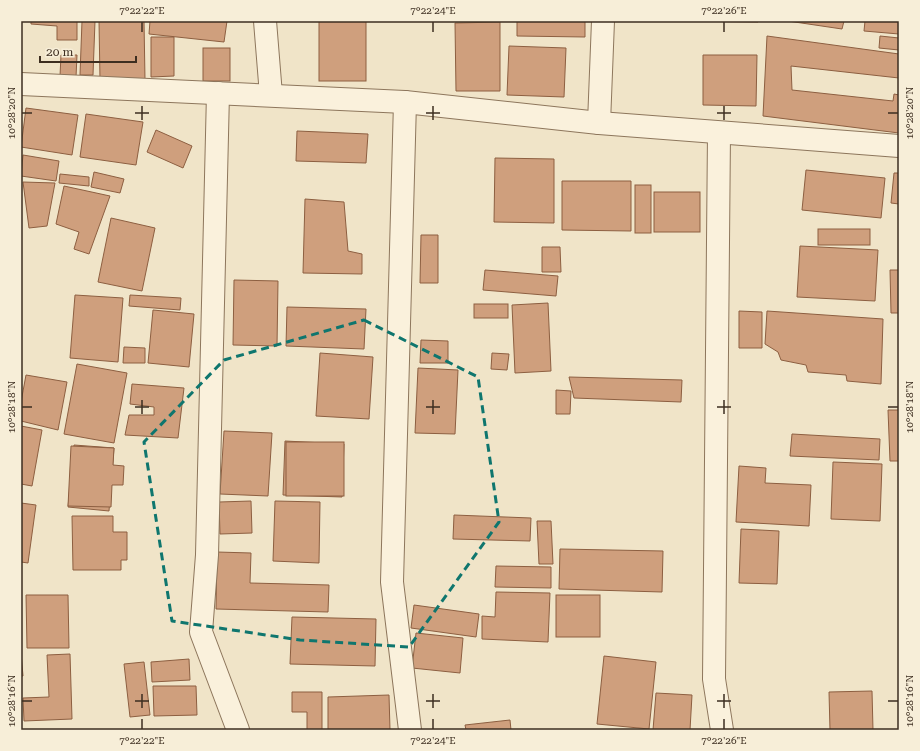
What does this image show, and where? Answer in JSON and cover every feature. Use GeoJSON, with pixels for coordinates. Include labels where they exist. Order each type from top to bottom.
{"type":"FeatureCollection","features":[{"type":"Feature","properties":{"kind":"street"},"geometry":{"type":"LineString","coordinates":[[265,21],[271,95]]}},
{"type":"Feature","properties":{"kind":"street"},"geometry":{"type":"LineString","coordinates":[[599,123],[603,21]]}},
{"type":"Feature","properties":{"kind":"street"},"geometry":{"type":"LineString","coordinates":[[21,84],[405,102],[599,123],[899,146]]}},
{"type":"Feature","properties":{"kind":"street"},"geometry":{"type":"LineString","coordinates":[[218,93],[207,555],[201,632],[238,730]]}},
{"type":"Feature","properties":{"kind":"street"},"geometry":{"type":"LineString","coordinates":[[405,102],[392,582],[410,730]]}},
{"type":"Feature","properties":{"kind":"street"},"geometry":{"type":"LineString","coordinates":[[719,133],[714,678],[722,730]]}},
{"type":"Feature","properties":{"kind":"highlighted area"},"geometry":{"type":"Polygon","coordinates":[[[364,320],[478,377],[499,522],[409,647],[300,640],[172,621],[144,442],[224,360],[364,320]]]}},
{"type":"Feature","properties":{"kind":"building"},"geometry":{"type":"Polygon","coordinates":[[[31,21],[77,21],[77,40],[57,40],[57,26],[31,24],[31,21]]]}},
{"type":"Feature","properties":{"kind":"building"},"geometry":{"type":"Polygon","coordinates":[[[82,21],[95,21],[93,75],[80,75],[82,21]]]}},
{"type":"Feature","properties":{"kind":"building"},"geometry":{"type":"Polygon","coordinates":[[[99,21],[144,21],[145,80],[100,80],[99,21]]]}},
{"type":"Feature","properties":{"kind":"building"},"geometry":{"type":"Polygon","coordinates":[[[150,21],[227,21],[224,42],[149,34],[150,21]]]}},
{"type":"Feature","properties":{"kind":"building"},"geometry":{"type":"Polygon","coordinates":[[[319,21],[366,21],[366,81],[319,81],[319,21]]]}},
{"type":"Feature","properties":{"kind":"building"},"geometry":{"type":"Polygon","coordinates":[[[517,21],[585,21],[585,37],[517,36],[517,21]]]}},
{"type":"Feature","properties":{"kind":"building"},"geometry":{"type":"Polygon","coordinates":[[[686,21],[758,21],[758,22],[686,21]]]}},
{"type":"Feature","properties":{"kind":"building"},"geometry":{"type":"Polygon","coordinates":[[[788,21],[844,21],[842,29],[788,21]]]}},
{"type":"Feature","properties":{"kind":"building"},"geometry":{"type":"Polygon","coordinates":[[[865,21],[899,21],[899,34],[864,31],[865,21]]]}},
{"type":"Feature","properties":{"kind":"building"},"geometry":{"type":"Polygon","coordinates":[[[500,22],[500,91],[456,91],[455,23],[500,22]]]}},
{"type":"Feature","properties":{"kind":"building"},"geometry":{"type":"Polygon","coordinates":[[[767,36],[899,54],[899,78],[791,66],[792,90],[893,101],[894,94],[899,95],[899,133],[763,116],[767,36]]]}},
{"type":"Feature","properties":{"kind":"building"},"geometry":{"type":"Polygon","coordinates":[[[880,36],[899,38],[899,50],[879,48],[880,36]]]}},
{"type":"Feature","properties":{"kind":"building"},"geometry":{"type":"Polygon","coordinates":[[[151,37],[174,37],[174,76],[151,77],[151,37]]]}},
{"type":"Feature","properties":{"kind":"building"},"geometry":{"type":"Polygon","coordinates":[[[509,46],[566,48],[564,97],[507,95],[509,46]]]}},
{"type":"Feature","properties":{"kind":"building"},"geometry":{"type":"Polygon","coordinates":[[[203,48],[230,48],[230,81],[203,81],[203,48]]]}},
{"type":"Feature","properties":{"kind":"building"},"geometry":{"type":"Polygon","coordinates":[[[61,55],[77,55],[76,77],[60,76],[61,55]]]}},
{"type":"Feature","properties":{"kind":"building"},"geometry":{"type":"Polygon","coordinates":[[[703,55],[757,55],[756,106],[703,105],[703,55]]]}},
{"type":"Feature","properties":{"kind":"building"},"geometry":{"type":"Polygon","coordinates":[[[26,108],[78,115],[72,155],[21,147],[26,108]]]}},
{"type":"Feature","properties":{"kind":"building"},"geometry":{"type":"Polygon","coordinates":[[[86,114],[143,122],[136,165],[80,157],[86,114]]]}},
{"type":"Feature","properties":{"kind":"building"},"geometry":{"type":"Polygon","coordinates":[[[156,130],[192,146],[183,168],[147,152],[156,130]]]}},
{"type":"Feature","properties":{"kind":"building"},"geometry":{"type":"Polygon","coordinates":[[[297,131],[368,134],[366,163],[296,161],[297,131]]]}},
{"type":"Feature","properties":{"kind":"building"},"geometry":{"type":"Polygon","coordinates":[[[23,155],[59,161],[56,181],[21,176],[23,155]]]}},
{"type":"Feature","properties":{"kind":"building"},"geometry":{"type":"Polygon","coordinates":[[[495,158],[554,159],[554,223],[494,222],[495,158]]]}},
{"type":"Feature","properties":{"kind":"building"},"geometry":{"type":"Polygon","coordinates":[[[806,170],[885,178],[881,218],[802,210],[806,170]]]}},
{"type":"Feature","properties":{"kind":"building"},"geometry":{"type":"Polygon","coordinates":[[[94,172],[124,179],[120,193],[91,187],[94,172]]]}},
{"type":"Feature","properties":{"kind":"building"},"geometry":{"type":"Polygon","coordinates":[[[894,173],[899,173],[899,204],[891,203],[894,173]]]}},
{"type":"Feature","properties":{"kind":"building"},"geometry":{"type":"Polygon","coordinates":[[[60,174],[89,177],[89,186],[59,183],[60,174]]]}},
{"type":"Feature","properties":{"kind":"building"},"geometry":{"type":"Polygon","coordinates":[[[562,181],[631,181],[631,231],[562,230],[562,181]]]}},
{"type":"Feature","properties":{"kind":"building"},"geometry":{"type":"Polygon","coordinates":[[[23,182],[55,183],[47,226],[29,228],[23,182]]]}},
{"type":"Feature","properties":{"kind":"building"},"geometry":{"type":"Polygon","coordinates":[[[635,185],[651,185],[651,233],[635,233],[635,185]]]}},
{"type":"Feature","properties":{"kind":"building"},"geometry":{"type":"Polygon","coordinates":[[[64,186],[110,196],[89,254],[74,249],[79,232],[56,224],[64,186]]]}},
{"type":"Feature","properties":{"kind":"building"},"geometry":{"type":"Polygon","coordinates":[[[654,192],[700,192],[700,232],[654,232],[654,192]]]}},
{"type":"Feature","properties":{"kind":"building"},"geometry":{"type":"Polygon","coordinates":[[[305,199],[344,202],[348,251],[362,254],[362,274],[303,273],[305,199]]]}},
{"type":"Feature","properties":{"kind":"building"},"geometry":{"type":"Polygon","coordinates":[[[111,218],[155,228],[142,291],[98,282],[111,218]]]}},
{"type":"Feature","properties":{"kind":"building"},"geometry":{"type":"Polygon","coordinates":[[[818,229],[870,229],[870,245],[818,245],[818,229]]]}},
{"type":"Feature","properties":{"kind":"building"},"geometry":{"type":"Polygon","coordinates":[[[421,235],[438,235],[438,283],[420,283],[421,235]]]}},
{"type":"Feature","properties":{"kind":"building"},"geometry":{"type":"Polygon","coordinates":[[[800,246],[878,250],[875,301],[797,297],[800,246]]]}},
{"type":"Feature","properties":{"kind":"building"},"geometry":{"type":"Polygon","coordinates":[[[542,247],[560,247],[561,272],[542,272],[542,247]]]}},
{"type":"Feature","properties":{"kind":"building"},"geometry":{"type":"Polygon","coordinates":[[[485,270],[558,276],[556,296],[483,290],[485,270]]]}},
{"type":"Feature","properties":{"kind":"building"},"geometry":{"type":"Polygon","coordinates":[[[890,270],[899,270],[899,313],[891,313],[890,270]]]}},
{"type":"Feature","properties":{"kind":"building"},"geometry":{"type":"Polygon","coordinates":[[[234,280],[278,281],[277,346],[233,345],[234,280]]]}},
{"type":"Feature","properties":{"kind":"building"},"geometry":{"type":"Polygon","coordinates":[[[75,295],[123,298],[118,362],[70,358],[75,295]]]}},
{"type":"Feature","properties":{"kind":"building"},"geometry":{"type":"Polygon","coordinates":[[[130,295],[181,298],[180,310],[129,306],[130,295]]]}},
{"type":"Feature","properties":{"kind":"building"},"geometry":{"type":"Polygon","coordinates":[[[548,303],[551,371],[515,373],[512,305],[548,303]]]}},
{"type":"Feature","properties":{"kind":"building"},"geometry":{"type":"Polygon","coordinates":[[[474,304],[508,304],[508,318],[474,318],[474,304]]]}},
{"type":"Feature","properties":{"kind":"building"},"geometry":{"type":"Polygon","coordinates":[[[287,307],[366,309],[364,349],[286,346],[287,307]]]}},
{"type":"Feature","properties":{"kind":"building"},"geometry":{"type":"Polygon","coordinates":[[[153,310],[194,314],[189,367],[148,363],[153,310]]]}},
{"type":"Feature","properties":{"kind":"building"},"geometry":{"type":"Polygon","coordinates":[[[739,311],[762,312],[762,348],[739,348],[739,311]]]}},
{"type":"Feature","properties":{"kind":"building"},"geometry":{"type":"Polygon","coordinates":[[[767,311],[883,319],[881,384],[847,381],[846,375],[808,372],[806,365],[781,360],[778,352],[765,344],[767,311]]]}},
{"type":"Feature","properties":{"kind":"building"},"geometry":{"type":"Polygon","coordinates":[[[421,340],[448,341],[448,363],[420,363],[421,340]]]}},
{"type":"Feature","properties":{"kind":"building"},"geometry":{"type":"Polygon","coordinates":[[[124,347],[145,348],[145,363],[123,363],[124,347]]]}},
{"type":"Feature","properties":{"kind":"building"},"geometry":{"type":"Polygon","coordinates":[[[320,353],[373,357],[369,419],[316,416],[320,353]]]}},
{"type":"Feature","properties":{"kind":"building"},"geometry":{"type":"Polygon","coordinates":[[[492,353],[509,354],[507,370],[491,369],[492,353]]]}},
{"type":"Feature","properties":{"kind":"building"},"geometry":{"type":"Polygon","coordinates":[[[77,364],[127,373],[114,443],[64,434],[77,364]]]}},
{"type":"Feature","properties":{"kind":"building"},"geometry":{"type":"Polygon","coordinates":[[[418,368],[458,370],[455,434],[415,433],[418,368]]]}},
{"type":"Feature","properties":{"kind":"building"},"geometry":{"type":"Polygon","coordinates":[[[26,375],[67,382],[58,430],[21,421],[21,402],[26,375]]]}},
{"type":"Feature","properties":{"kind":"building"},"geometry":{"type":"Polygon","coordinates":[[[569,377],[682,380],[681,402],[574,398],[569,377]]]}},
{"type":"Feature","properties":{"kind":"building"},"geometry":{"type":"Polygon","coordinates":[[[132,384],[184,388],[178,438],[125,435],[129,415],[154,415],[154,407],[130,404],[132,384]]]}},
{"type":"Feature","properties":{"kind":"building"},"geometry":{"type":"Polygon","coordinates":[[[556,390],[571,391],[570,414],[556,414],[556,390]]]}},
{"type":"Feature","properties":{"kind":"building"},"geometry":{"type":"Polygon","coordinates":[[[888,410],[899,410],[899,461],[890,461],[888,410]]]}},
{"type":"Feature","properties":{"kind":"building"},"geometry":{"type":"Polygon","coordinates":[[[21,426],[42,430],[32,486],[21,484],[21,426]]]}},
{"type":"Feature","properties":{"kind":"building"},"geometry":{"type":"Polygon","coordinates":[[[224,431],[272,433],[268,496],[220,494],[224,431]]]}},
{"type":"Feature","properties":{"kind":"building"},"geometry":{"type":"Polygon","coordinates":[[[792,434],[880,439],[879,460],[790,456],[792,434]]]}},
{"type":"Feature","properties":{"kind":"building"},"geometry":{"type":"Polygon","coordinates":[[[285,441],[344,444],[342,497],[283,495],[285,441]]]}},
{"type":"Feature","properties":{"kind":"building"},"geometry":{"type":"Polygon","coordinates":[[[286,442],[344,442],[344,496],[286,496],[286,442]]]}},
{"type":"Feature","properties":{"kind":"building"},"geometry":{"type":"Polygon","coordinates":[[[74,445],[114,448],[109,511],[68,507],[74,445]]]}},
{"type":"Feature","properties":{"kind":"building"},"geometry":{"type":"Polygon","coordinates":[[[71,446],[114,448],[113,465],[124,466],[123,485],[112,485],[111,507],[68,506],[71,446]]]}},
{"type":"Feature","properties":{"kind":"building"},"geometry":{"type":"Polygon","coordinates":[[[833,462],[882,464],[880,521],[831,519],[833,462]]]}},
{"type":"Feature","properties":{"kind":"building"},"geometry":{"type":"Polygon","coordinates":[[[739,466],[766,468],[765,483],[811,485],[809,526],[736,522],[739,466]]]}},
{"type":"Feature","properties":{"kind":"building"},"geometry":{"type":"Polygon","coordinates":[[[251,501],[252,533],[220,534],[219,502],[251,501]]]}},
{"type":"Feature","properties":{"kind":"building"},"geometry":{"type":"Polygon","coordinates":[[[275,501],[320,502],[319,563],[273,561],[275,501]]]}},
{"type":"Feature","properties":{"kind":"building"},"geometry":{"type":"Polygon","coordinates":[[[21,503],[36,505],[28,563],[21,562],[21,503]]]}},
{"type":"Feature","properties":{"kind":"building"},"geometry":{"type":"Polygon","coordinates":[[[454,515],[531,518],[530,541],[453,539],[454,515]]]}},
{"type":"Feature","properties":{"kind":"building"},"geometry":{"type":"Polygon","coordinates":[[[72,516],[113,516],[113,532],[127,532],[127,560],[121,560],[121,570],[73,570],[72,516]]]}},
{"type":"Feature","properties":{"kind":"building"},"geometry":{"type":"Polygon","coordinates":[[[537,521],[551,521],[553,564],[539,564],[537,521]]]}},
{"type":"Feature","properties":{"kind":"building"},"geometry":{"type":"Polygon","coordinates":[[[741,529],[779,531],[777,584],[739,583],[741,529]]]}},
{"type":"Feature","properties":{"kind":"building"},"geometry":{"type":"Polygon","coordinates":[[[560,549],[663,551],[662,592],[559,589],[560,549]]]}},
{"type":"Feature","properties":{"kind":"building"},"geometry":{"type":"Polygon","coordinates":[[[217,552],[251,553],[250,583],[329,585],[328,612],[216,609],[217,552]]]}},
{"type":"Feature","properties":{"kind":"building"},"geometry":{"type":"Polygon","coordinates":[[[496,566],[551,567],[551,588],[495,587],[496,566]]]}},
{"type":"Feature","properties":{"kind":"building"},"geometry":{"type":"Polygon","coordinates":[[[496,592],[550,593],[548,642],[482,639],[482,616],[495,617],[496,592]]]}},
{"type":"Feature","properties":{"kind":"building"},"geometry":{"type":"Polygon","coordinates":[[[26,595],[68,595],[69,648],[27,648],[26,595]]]}},
{"type":"Feature","properties":{"kind":"building"},"geometry":{"type":"Polygon","coordinates":[[[556,595],[600,595],[600,637],[556,637],[556,595]]]}},
{"type":"Feature","properties":{"kind":"building"},"geometry":{"type":"Polygon","coordinates":[[[414,605],[479,614],[476,637],[411,628],[414,605]]]}},
{"type":"Feature","properties":{"kind":"building"},"geometry":{"type":"Polygon","coordinates":[[[292,617],[376,619],[375,666],[290,664],[292,617]]]}},
{"type":"Feature","properties":{"kind":"building"},"geometry":{"type":"Polygon","coordinates":[[[416,633],[463,638],[460,673],[412,668],[416,633]]]}},
{"type":"Feature","properties":{"kind":"building"},"geometry":{"type":"Polygon","coordinates":[[[21,653],[23,676],[21,676],[21,653]]]}},
{"type":"Feature","properties":{"kind":"building"},"geometry":{"type":"Polygon","coordinates":[[[70,654],[72,719],[24,721],[23,698],[49,697],[47,655],[70,654]]]}},
{"type":"Feature","properties":{"kind":"building"},"geometry":{"type":"Polygon","coordinates":[[[604,656],[656,662],[649,729],[597,724],[604,656]]]}},
{"type":"Feature","properties":{"kind":"building"},"geometry":{"type":"Polygon","coordinates":[[[189,659],[190,680],[152,682],[151,662],[189,659]]]}},
{"type":"Feature","properties":{"kind":"building"},"geometry":{"type":"Polygon","coordinates":[[[144,662],[150,715],[130,717],[124,664],[144,662]]]}},
{"type":"Feature","properties":{"kind":"building"},"geometry":{"type":"Polygon","coordinates":[[[153,686],[196,686],[197,715],[154,716],[153,686]]]}},
{"type":"Feature","properties":{"kind":"building"},"geometry":{"type":"Polygon","coordinates":[[[872,691],[873,730],[830,730],[829,692],[872,691]]]}},
{"type":"Feature","properties":{"kind":"building"},"geometry":{"type":"Polygon","coordinates":[[[292,692],[322,692],[322,730],[307,730],[307,712],[292,712],[292,692]]]}},
{"type":"Feature","properties":{"kind":"building"},"geometry":{"type":"Polygon","coordinates":[[[656,693],[692,695],[690,730],[653,730],[656,693]]]}},
{"type":"Feature","properties":{"kind":"building"},"geometry":{"type":"Polygon","coordinates":[[[389,695],[390,730],[328,730],[328,697],[389,695]]]}},
{"type":"Feature","properties":{"kind":"building"},"geometry":{"type":"Polygon","coordinates":[[[510,720],[511,730],[466,730],[465,725],[510,720]]]}}]}
